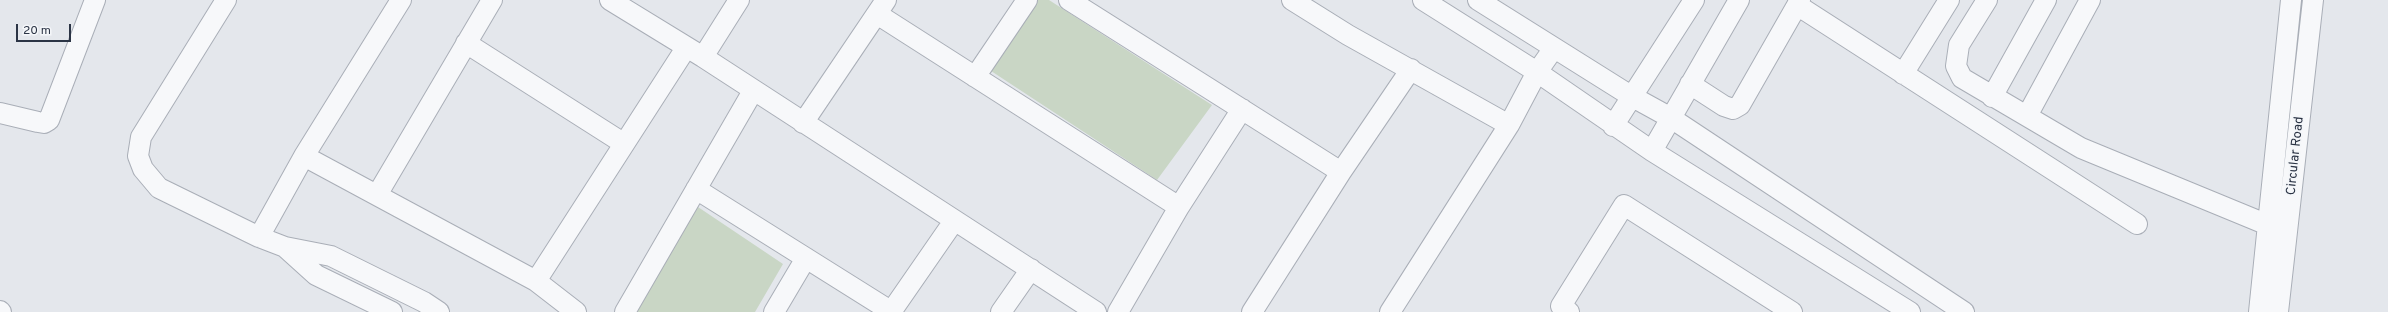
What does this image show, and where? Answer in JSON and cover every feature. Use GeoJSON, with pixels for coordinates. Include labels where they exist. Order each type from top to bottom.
{"type":"FeatureCollection","features":[{"type":"Feature","properties":{"kind":"street"},"geometry":{"type":"LineString","coordinates":[[0,113],[44,123],[49,120],[95,0]]}},
{"type":"Feature","properties":{"kind":"street"},"geometry":{"type":"LineString","coordinates":[[226,0],[141,137],[138,156],[143,169],[159,188],[259,237],[285,247],[331,256],[427,309]]}},
{"type":"Feature","properties":{"kind":"street"},"geometry":{"type":"LineString","coordinates":[[259,237],[304,156],[401,0]]}},
{"type":"Feature","properties":{"kind":"street"},"geometry":{"type":"LineString","coordinates":[[377,195],[492,0]]}},
{"type":"Feature","properties":{"kind":"street"},"geometry":{"type":"LineString","coordinates":[[610,0],[686,48],[703,57],[753,91],[1096,312]]}},
{"type":"Feature","properties":{"kind":"street"},"geometry":{"type":"LineString","coordinates":[[703,57],[739,0]]}},
{"type":"Feature","properties":{"kind":"street"},"geometry":{"type":"LineString","coordinates":[[975,77],[1028,0]]}},
{"type":"Feature","properties":{"kind":"street"},"geometry":{"type":"LineString","coordinates":[[1069,0],[1341,172]]}},
{"type":"Feature","properties":{"kind":"street"},"geometry":{"type":"LineString","coordinates":[[1292,0],[1348,35],[1509,125]]}},
{"type":"Feature","properties":{"kind":"street"},"geometry":{"type":"LineString","coordinates":[[1423,0],[1538,72],[1613,126],[1652,151],[1910,312]]}},
{"type":"Feature","properties":{"kind":"street"},"geometry":{"type":"LineString","coordinates":[[1478,0],[1631,96],[1671,118],[1964,312]]}},
{"type":"Feature","properties":{"kind":"street"},"geometry":{"type":"LineString","coordinates":[[1613,126],[1694,0]]}},
{"type":"Feature","properties":{"kind":"street"},"geometry":{"type":"LineString","coordinates":[[1652,151],[1739,0]]}},
{"type":"Feature","properties":{"kind":"street"},"geometry":{"type":"LineString","coordinates":[[1903,74],[1948,0]]}},
{"type":"Feature","properties":{"kind":"street"},"geometry":{"type":"LineString","coordinates":[[1987,0],[1959,45],[1956,66],[1962,78],[2081,148],[2268,225]]}},
{"type":"Feature","properties":{"kind":"street"},"geometry":{"type":"LineString","coordinates":[[1992,97],[2046,0]]}},
{"type":"Feature","properties":{"kind":"street"},"geometry":{"type":"LineString","coordinates":[[2027,116],[2090,0]]}},
{"type":"Feature","properties":{"kind":"street","name":"Circular Road"},"geometry":{"type":"LineString","coordinates":[[2259,312],[2291,0]]}},
{"type":"Feature","properties":{"kind":"street","name":"Circular Road"},"geometry":{"type":"LineString","coordinates":[[2281,312],[2313,0]]}},
{"type":"Feature","properties":{"kind":"street"},"geometry":{"type":"LineString","coordinates":[[1690,84],[1724,106],[1733,109],[1740,105],[1798,3],[1903,74],[2137,224]]}},
{"type":"Feature","properties":{"kind":"street"},"geometry":{"type":"LineString","coordinates":[[803,122],[882,7],[975,77],[1179,207]]}},
{"type":"Feature","properties":{"kind":"street"},"geometry":{"type":"LineString","coordinates":[[466,43],[623,143]]}},
{"type":"Feature","properties":{"kind":"street"},"geometry":{"type":"LineString","coordinates":[[536,281],[623,143],[686,48]]}},
{"type":"Feature","properties":{"kind":"street"},"geometry":{"type":"LineString","coordinates":[[1390,312],[1509,125],[1538,72],[1554,48]]}},
{"type":"Feature","properties":{"kind":"street"},"geometry":{"type":"LineString","coordinates":[[1252,312],[1341,172],[1411,69]]}},
{"type":"Feature","properties":{"kind":"street"},"geometry":{"type":"LineString","coordinates":[[625,312],[753,91]]}},
{"type":"Feature","properties":{"kind":"street"},"geometry":{"type":"LineString","coordinates":[[1118,312],[1179,207],[1242,109]]}},
{"type":"Feature","properties":{"kind":"street"},"geometry":{"type":"LineString","coordinates":[[304,156],[536,281],[576,312]]}},
{"type":"Feature","properties":{"kind":"street"},"geometry":{"type":"LineString","coordinates":[[696,189],[892,312],[954,221]]}},
{"type":"Feature","properties":{"kind":"street"},"geometry":{"type":"LineString","coordinates":[[1562,310],[1624,205],[1792,312]]}},
{"type":"Feature","properties":{"kind":"street"},"geometry":{"type":"LineString","coordinates":[[285,247],[316,275],[392,312]]}},
{"type":"Feature","properties":{"kind":"street"},"geometry":{"type":"LineString","coordinates":[[774,312],[806,258]]}},
{"type":"Feature","properties":{"kind":"street"},"geometry":{"type":"LineString","coordinates":[[1001,312],[1031,269]]}},
{"type":"Feature","properties":{"kind":"green space"},"geometry":{"type":"Polygon","coordinates":[[[1033,0],[1049,0],[1212,105],[1157,180],[985,67],[1033,0]]]}},
{"type":"Feature","properties":{"kind":"green space"},"geometry":{"type":"Polygon","coordinates":[[[698,207],[783,264],[755,312],[633,312],[698,207]]]}}]}
